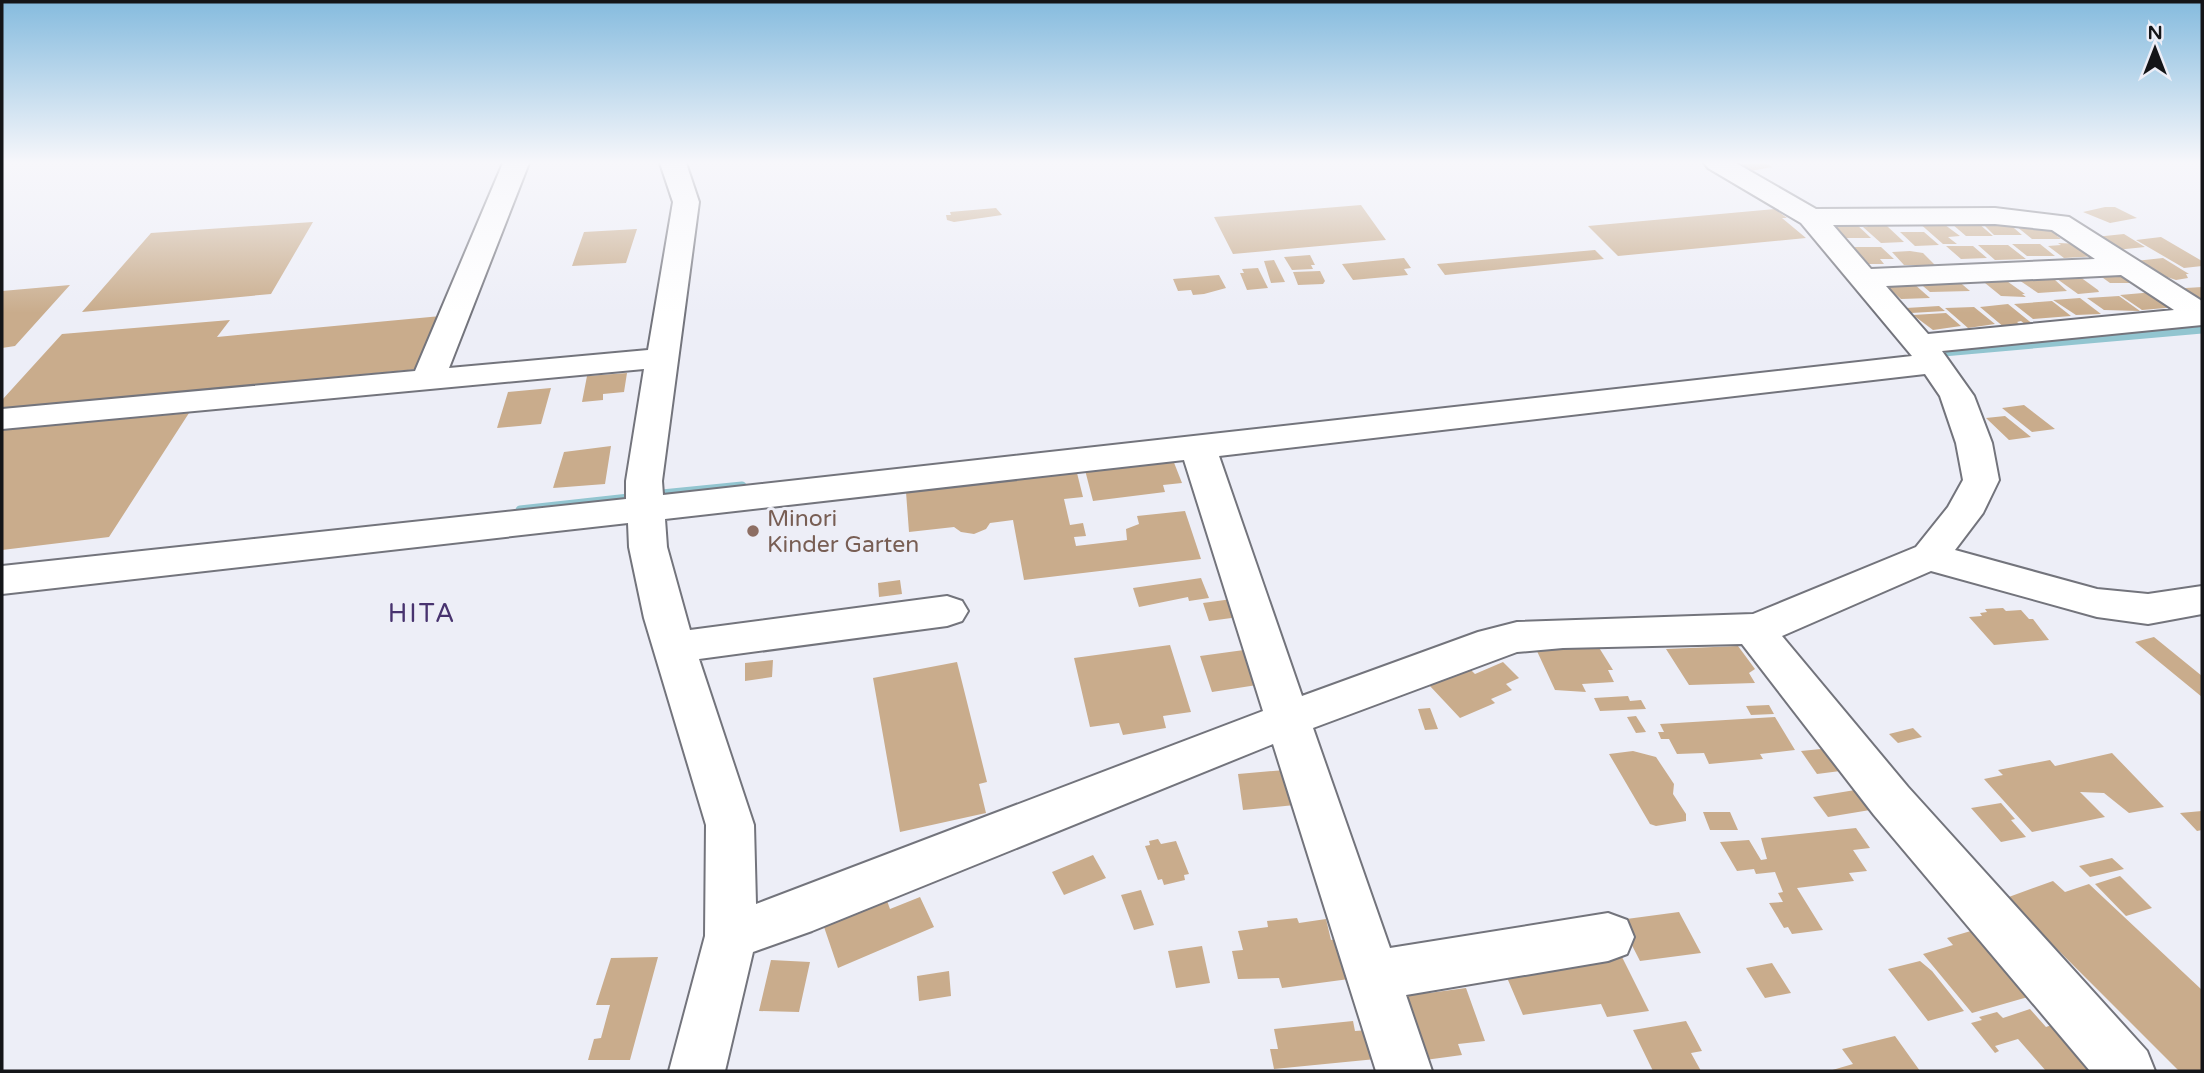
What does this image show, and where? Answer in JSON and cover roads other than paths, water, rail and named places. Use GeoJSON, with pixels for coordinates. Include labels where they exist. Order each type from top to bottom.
{"type":"FeatureCollection","features":[{"type":"Feature","properties":{"kind":"street"},"geometry":{"type":"LineString","coordinates":[[428,379],[496,213]]}},
{"type":"Feature","properties":{"kind":"street"},"geometry":{"type":"LineString","coordinates":[[684,213],[644,499],[648,547],[675,648],[730,825],[731,936],[697,1071]]}},
{"type":"Feature","properties":{"kind":"street"},"geometry":{"type":"LineString","coordinates":[[731,936],[794,915],[1286,720],[1517,637],[1563,633],[1753,629],[1930,556],[1964,513],[1981,480],[1974,443],[1957,396],[1927,354],[1811,217],[1804,213]]}},
{"type":"Feature","properties":{"kind":"street"},"geometry":{"type":"LineString","coordinates":[[1811,217],[2022,217],[2059,223],[2202,315]]}},
{"type":"Feature","properties":{"kind":"street"},"geometry":{"type":"LineString","coordinates":[[1862,278],[2127,266]]}},
{"type":"Feature","properties":{"kind":"street"},"geometry":{"type":"LineString","coordinates":[[2,580],[644,499],[1198,448],[1927,354],[2202,315]]}},
{"type":"Feature","properties":{"kind":"street"},"geometry":{"type":"LineString","coordinates":[[2,419],[663,358]]}},
{"type":"Feature","properties":{"kind":"street"},"geometry":{"type":"LineString","coordinates":[[1198,448],[1404,1071]]}},
{"type":"Feature","properties":{"kind":"street"},"geometry":{"type":"LineString","coordinates":[[1930,556],[1970,570],[2097,603],[2148,609],[2202,600]]}},
{"type":"Feature","properties":{"kind":"street"},"geometry":{"type":"LineString","coordinates":[[675,648],[709,641],[947,611]]}},
{"type":"Feature","properties":{"kind":"street"},"geometry":{"type":"LineString","coordinates":[[1753,629],[1891,801],[2127,1071]]}},
{"type":"Feature","properties":{"kind":"street"},"geometry":{"type":"LineString","coordinates":[[1371,976],[1608,937]]}},
{"type":"Feature","properties":{"kind":"waterway"},"geometry":{"type":"LineString","coordinates":[[1932,354],[2202,330]]}},
{"type":"Feature","properties":{"kind":"waterway"},"geometry":{"type":"LineString","coordinates":[[652,495],[742,486]]}},
{"type":"Feature","properties":{"kind":"waterway"},"geometry":{"type":"LineString","coordinates":[[520,510],[638,497]]}},
{"type":"Feature","properties":{"kind":"place","name":"Minori Kinder Garten"},"geometry":{"type":"Point","coordinates":[753,531]}},
{"type":"Feature","properties":{"kind":"district","name":"HITA"},"geometry":{"type":"Point","coordinates":[422,613]}}]}
